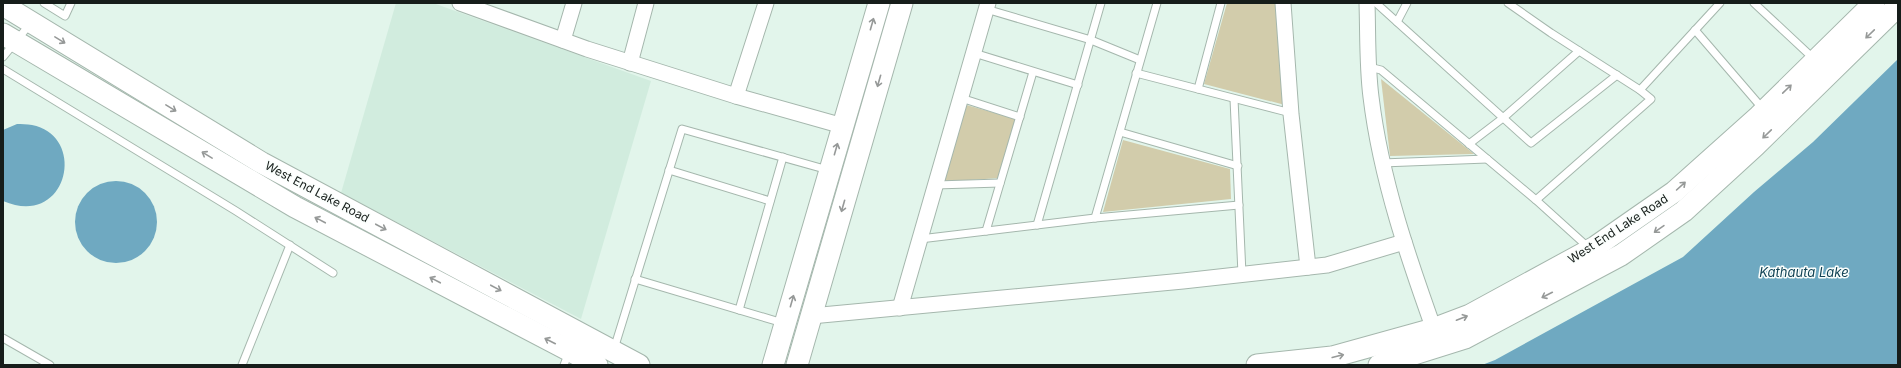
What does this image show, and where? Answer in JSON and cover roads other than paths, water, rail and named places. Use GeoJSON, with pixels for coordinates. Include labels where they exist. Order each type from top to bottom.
{"type":"FeatureCollection","features":[{"type":"Feature","properties":{"kind":"street"},"geometry":{"type":"LineString","coordinates":[[460,3],[630,63],[736,96],[843,126]]}},
{"type":"Feature","properties":{"kind":"street"},"geometry":{"type":"LineString","coordinates":[[563,40],[574,3]]}},
{"type":"Feature","properties":{"kind":"street"},"geometry":{"type":"LineString","coordinates":[[630,63],[646,3]]}},
{"type":"Feature","properties":{"kind":"street"},"geometry":{"type":"LineString","coordinates":[[736,96],[766,3]]}},
{"type":"Feature","properties":{"kind":"street"},"geometry":{"type":"LineString","coordinates":[[773,365],[879,3]]}},
{"type":"Feature","properties":{"kind":"street"},"geometry":{"type":"LineString","coordinates":[[798,365],[902,3]]}},
{"type":"Feature","properties":{"kind":"street"},"geometry":{"type":"LineString","coordinates":[[1283,3],[1291,114],[1308,267]]}},
{"type":"Feature","properties":{"kind":"street"},"geometry":{"type":"LineString","coordinates":[[1367,3],[1370,96],[1382,163],[1404,242],[1437,337]]}},
{"type":"Feature","properties":{"kind":"street","name":"West End Lake Road"},"geometry":{"type":"LineString","coordinates":[[1379,365],[1437,337],[1470,315],[1591,249],[1674,192],[1765,110],[1874,3]]}},
{"type":"Feature","properties":{"kind":"street","name":"West End Lake Road"},"geometry":{"type":"LineString","coordinates":[[3,5],[262,163],[572,347],[597,365]]}},
{"type":"Feature","properties":{"kind":"street"},"geometry":{"type":"LineString","coordinates":[[900,308],[987,6]]}},
{"type":"Feature","properties":{"kind":"street","name":"West End Lake Road"},"geometry":{"type":"LineString","coordinates":[[1257,365],[1332,357],[1437,337],[1465,338],[1620,255],[1684,211],[1755,146],[1898,6]]}},
{"type":"Feature","properties":{"kind":"street","name":"West End Lake Road"},"geometry":{"type":"LineString","coordinates":[[9,37],[295,207],[572,347],[613,351],[639,365]]}},
{"type":"Feature","properties":{"kind":"street"},"geometry":{"type":"LineString","coordinates":[[811,316],[1308,267],[1327,264],[1404,242]]}},
{"type":"Feature","properties":{"kind":"lane"},"geometry":{"type":"LineString","coordinates":[[44,3],[66,16],[71,3]]}},
{"type":"Feature","properties":{"kind":"lane"},"geometry":{"type":"LineString","coordinates":[[1037,225],[1101,3]]}},
{"type":"Feature","properties":{"kind":"lane"},"geometry":{"type":"LineString","coordinates":[[1095,218],[1157,3]]}},
{"type":"Feature","properties":{"kind":"lane"},"geometry":{"type":"LineString","coordinates":[[1198,89],[1221,3]]}},
{"type":"Feature","properties":{"kind":"lane"},"geometry":{"type":"LineString","coordinates":[[1376,3],[1531,143],[1617,75]]}},
{"type":"Feature","properties":{"kind":"lane"},"geometry":{"type":"LineString","coordinates":[[1397,22],[1407,3]]}},
{"type":"Feature","properties":{"kind":"lane"},"geometry":{"type":"LineString","coordinates":[[1508,3],[1640,90],[1651,99],[1536,200]]}},
{"type":"Feature","properties":{"kind":"lane"},"geometry":{"type":"LineString","coordinates":[[1640,90],[1720,3]]}},
{"type":"Feature","properties":{"kind":"lane"},"geometry":{"type":"LineString","coordinates":[[1754,3],[1815,61]]}},
{"type":"Feature","properties":{"kind":"lane"},"geometry":{"type":"LineString","coordinates":[[987,6],[1091,40],[1140,60]]}},
{"type":"Feature","properties":{"kind":"lane"},"geometry":{"type":"LineString","coordinates":[[3,57],[9,37],[31,22]]}},
{"type":"Feature","properties":{"kind":"lane"},"geometry":{"type":"LineString","coordinates":[[1695,30],[1765,110]]}},
{"type":"Feature","properties":{"kind":"lane"},"geometry":{"type":"LineString","coordinates":[[1469,144],[1503,118],[1579,51]]}},
{"type":"Feature","properties":{"kind":"lane"},"geometry":{"type":"LineString","coordinates":[[974,54],[1078,85]]}},
{"type":"Feature","properties":{"kind":"lane"},"geometry":{"type":"LineString","coordinates":[[1369,67],[1381,70],[1536,200],[1591,249]]}},
{"type":"Feature","properties":{"kind":"lane"},"geometry":{"type":"LineString","coordinates":[[3,69],[333,273]]}},
{"type":"Feature","properties":{"kind":"lane"},"geometry":{"type":"LineString","coordinates":[[986,231],[1033,72]]}},
{"type":"Feature","properties":{"kind":"lane"},"geometry":{"type":"LineString","coordinates":[[1136,73],[1291,114]]}},
{"type":"Feature","properties":{"kind":"lane"},"geometry":{"type":"LineString","coordinates":[[961,98],[1020,116]]}},
{"type":"Feature","properties":{"kind":"lane"},"geometry":{"type":"LineString","coordinates":[[1234,99],[1242,274]]}},
{"type":"Feature","properties":{"kind":"lane"},"geometry":{"type":"LineString","coordinates":[[613,351],[682,129],[830,170]]}},
{"type":"Feature","properties":{"kind":"lane"},"geometry":{"type":"LineString","coordinates":[[1120,132],[1238,166]]}},
{"type":"Feature","properties":{"kind":"lane"},"geometry":{"type":"LineString","coordinates":[[739,310],[783,157]]}},
{"type":"Feature","properties":{"kind":"lane"},"geometry":{"type":"LineString","coordinates":[[1382,163],[1487,159]]}},
{"type":"Feature","properties":{"kind":"lane"},"geometry":{"type":"LineString","coordinates":[[669,170],[770,201]]}},
{"type":"Feature","properties":{"kind":"lane"},"geometry":{"type":"LineString","coordinates":[[936,185],[1000,183]]}},
{"type":"Feature","properties":{"kind":"lane"},"geometry":{"type":"LineString","coordinates":[[920,239],[1095,218],[1239,205]]}},
{"type":"Feature","properties":{"kind":"lane"},"geometry":{"type":"LineString","coordinates":[[242,365],[290,246]]}},
{"type":"Feature","properties":{"kind":"lane"},"geometry":{"type":"LineString","coordinates":[[635,279],[785,323]]}},
{"type":"Feature","properties":{"kind":"lane"},"geometry":{"type":"LineString","coordinates":[[3,338],[50,365]]}},
{"type":"Feature","properties":{"kind":"water","name":"Kathauta Lake"},"geometry":{"type":"Polygon","coordinates":[[[1898,59],[1898,365],[1482,365],[1495,360],[1683,257],[1754,192],[1813,142],[1898,59]]]}},
{"type":"Feature","properties":{"kind":"water"},"geometry":{"type":"Polygon","coordinates":[[[17,124],[32,125],[49,133],[60,145],[65,161],[63,178],[56,192],[43,202],[25,206],[3,201],[3,130],[17,124]]]}},
{"type":"Feature","properties":{"kind":"water"},"geometry":{"type":"Polygon","coordinates":[[[108,181],[124,181],[139,188],[150,199],[157,214],[157,230],[154,238],[145,251],[132,260],[124,263],[108,263],[93,256],[82,245],[75,230],[75,214],[82,199],[93,188],[108,181]]]}}]}
